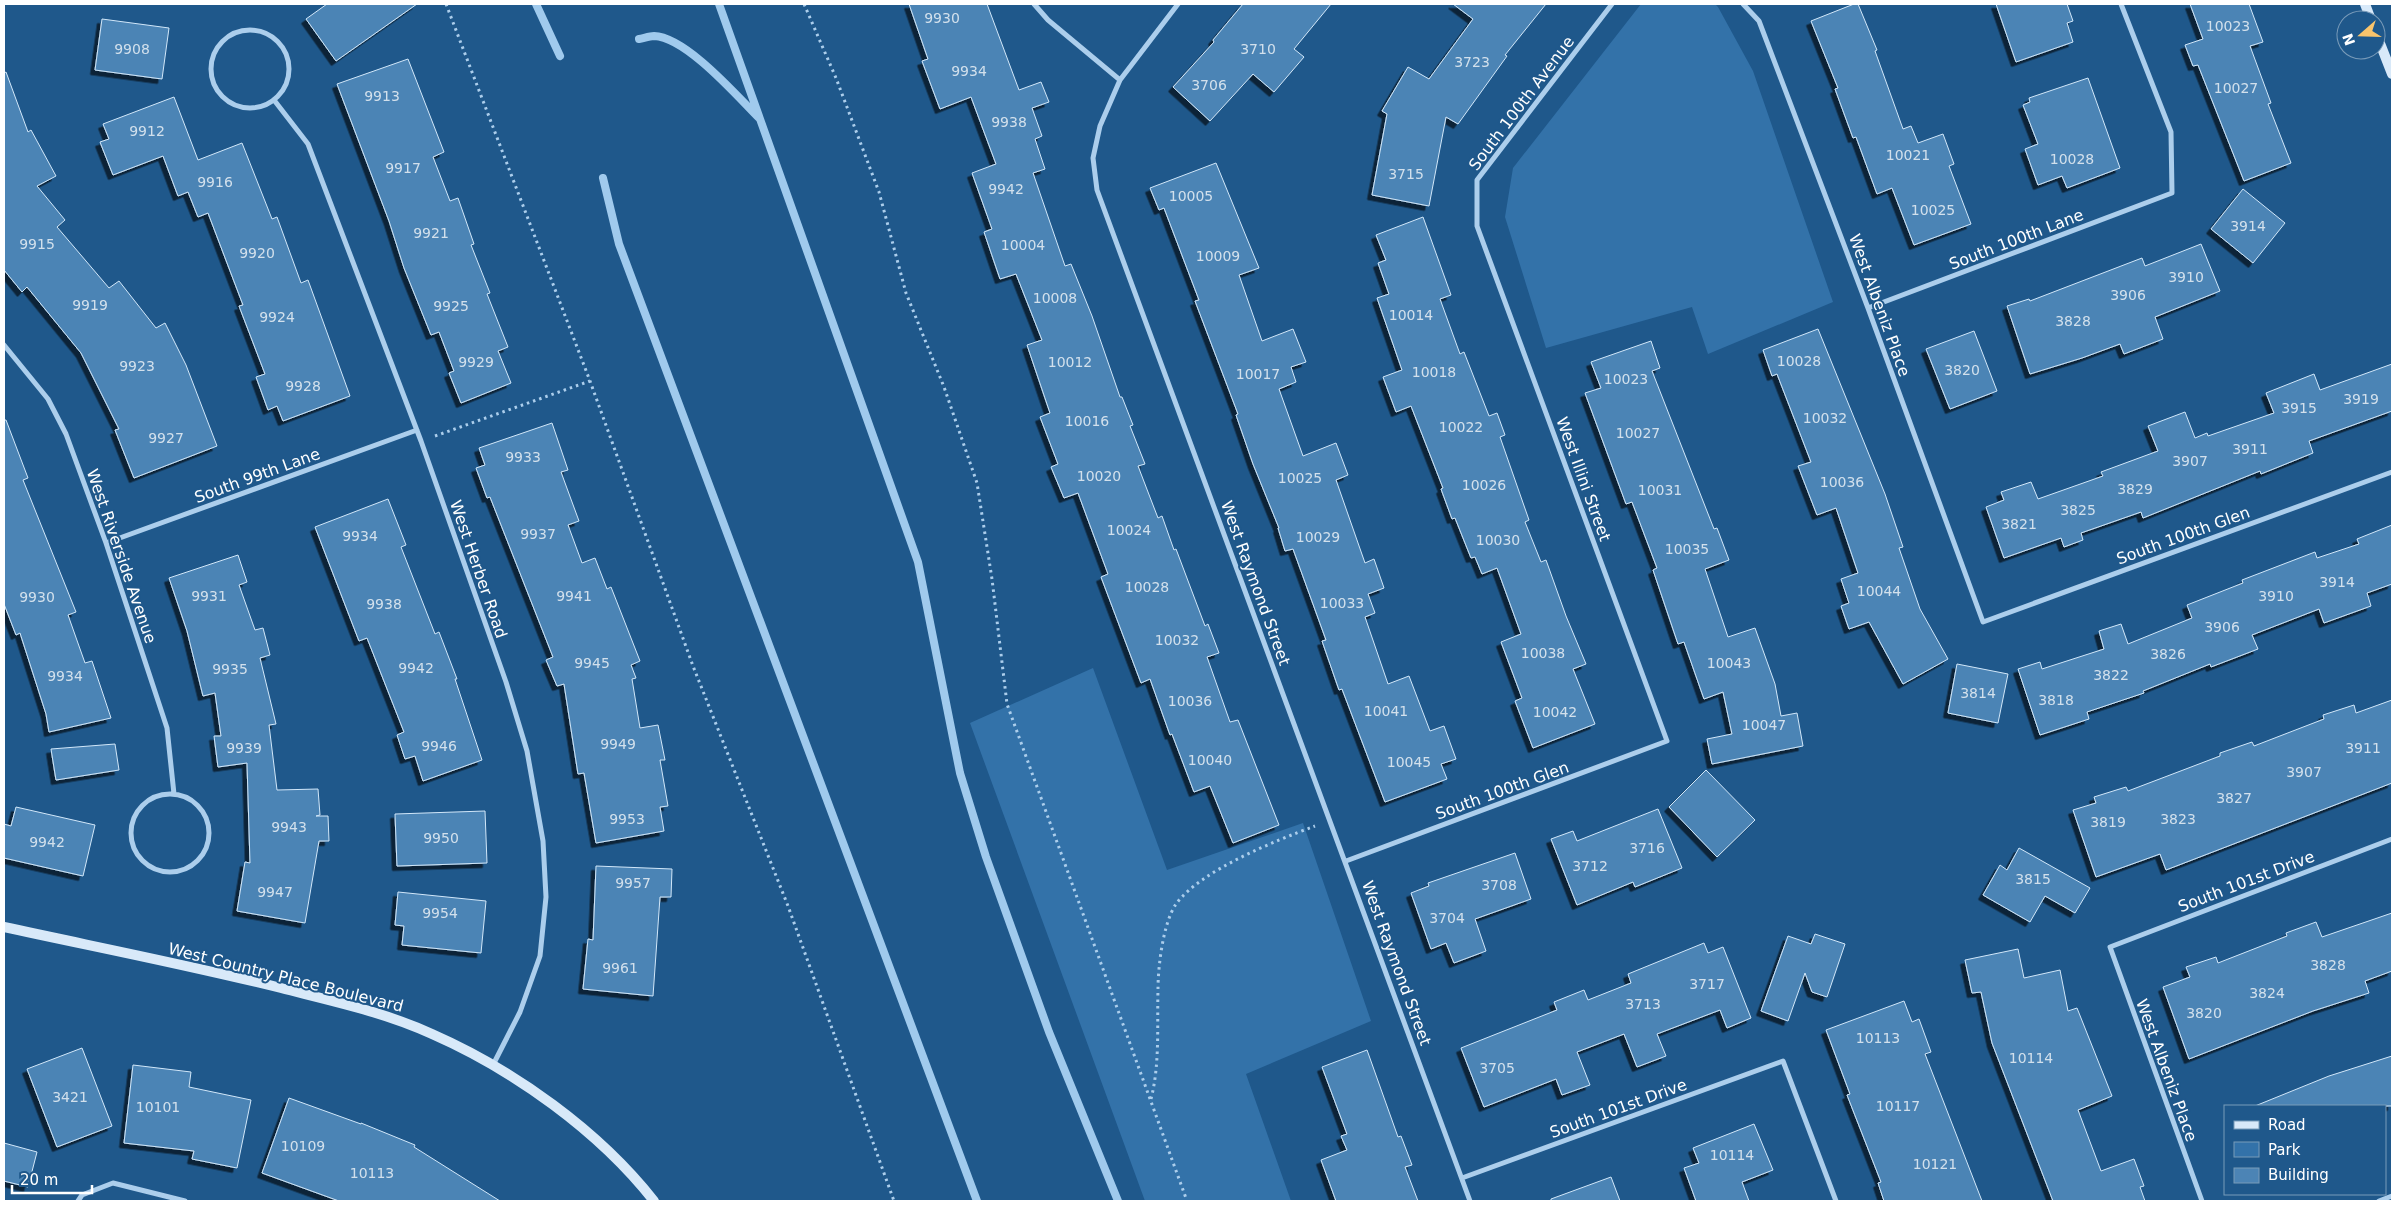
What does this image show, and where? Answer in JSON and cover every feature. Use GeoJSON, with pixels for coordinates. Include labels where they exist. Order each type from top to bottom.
{"type":"FeatureCollection","features":[{"type":"Feature","properties":{"kind":"street"},"geometry":{"type":"LineString","coordinates":[[1034,4],[1048,20],[1120,80],[1178,4]]}},
{"type":"Feature","properties":{"kind":"street","name":"South 100th Avenue"},"geometry":{"type":"LineString","coordinates":[[1477,226],[1477,180],[1612,4]]}},
{"type":"Feature","properties":{"kind":"street","name":"West Albeniz Place"},"geometry":{"type":"LineString","coordinates":[[1743,4],[1759,21],[1868,308],[1983,622]]}},
{"type":"Feature","properties":{"kind":"street","name":"South 100th Lane"},"geometry":{"type":"LineString","coordinates":[[1868,308],[2172,193],[2171,132],[2122,4]]}},
{"type":"Feature","properties":{"kind":"street"},"geometry":{"type":"LineString","coordinates":[[260,31],[271,36],[280,44],[286,55],[289,67],[282,90],[274,100],[262,106],[249,108],[236,106],[224,98],[216,88],[211,75],[211,62],[216,49],[225,38],[235,32],[260,31]]}},
{"type":"Feature","properties":{"kind":"street"},"geometry":{"type":"LineString","coordinates":[[2386,59],[2392,74]]}},
{"type":"Feature","properties":{"kind":"street","name":"West Raymond Street"},"geometry":{"type":"LineString","coordinates":[[1120,80],[1100,126],[1093,158],[1097,190],[1470,1201]]}},
{"type":"Feature","properties":{"kind":"street","name":"West Herber Road"},"geometry":{"type":"LineString","coordinates":[[274,100],[308,144],[421,441],[506,682],[527,751],[543,841],[546,898],[540,956],[520,1012],[493,1066]]}},
{"type":"Feature","properties":{"kind":"street","name":"West Illini Street"},"geometry":{"type":"LineString","coordinates":[[1477,226],[1667,742]]}},
{"type":"Feature","properties":{"kind":"street","name":"West Riverside Avenue"},"geometry":{"type":"LineString","coordinates":[[4,345],[48,399],[66,434],[106,543],[168,728],[174,794]]}},
{"type":"Feature","properties":{"kind":"street","name":"South 99th Lane"},"geometry":{"type":"LineString","coordinates":[[106,543],[417,430]]}},
{"type":"Feature","properties":{"kind":"street","name":"South 100th Glen"},"geometry":{"type":"LineString","coordinates":[[1983,622],[2392,472]]}},
{"type":"Feature","properties":{"kind":"street","name":"South 100th Glen"},"geometry":{"type":"LineString","coordinates":[[1346,862],[1667,742]]}},
{"type":"Feature","properties":{"kind":"street"},"geometry":{"type":"LineString","coordinates":[[174,794],[198,805],[205,816],[209,829],[208,842],[203,854],[194,864],[183,871],[170,872],[157,870],[146,864],[132,844],[131,831],[134,819],[140,808],[150,800],[161,795],[174,794]]}},
{"type":"Feature","properties":{"kind":"street","name":"South 101st Drive"},"geometry":{"type":"LineString","coordinates":[[2110,947],[2392,839]]}},
{"type":"Feature","properties":{"kind":"street","name":"West Country Place Boulevard"},"geometry":{"type":"LineString","coordinates":[[4,927],[220,973],[366,1010],[432,1034],[493,1066],[544,1099],[592,1136],[654,1201]]}},
{"type":"Feature","properties":{"kind":"street","name":"West Albeniz Place"},"geometry":{"type":"LineString","coordinates":[[2110,947],[2202,1201]]}},
{"type":"Feature","properties":{"kind":"street","name":"South 101st Drive"},"geometry":{"type":"LineString","coordinates":[[1462,1178],[1784,1061],[1836,1201]]}},
{"type":"Feature","properties":{"kind":"street"},"geometry":{"type":"LineString","coordinates":[[78,1201],[82,1195],[113,1184],[185,1201]]}},
{"type":"Feature","properties":{"kind":"street"},"geometry":{"type":"LineString","coordinates":[[2379,1201],[2392,1196]]}},
{"type":"Feature","properties":{"kind":"path"},"geometry":{"type":"LineString","coordinates":[[446,4],[590,381],[693,666],[788,906],[894,1201]]}},
{"type":"Feature","properties":{"kind":"path"},"geometry":{"type":"LineString","coordinates":[[804,4],[836,78],[878,192],[906,293],[944,388],[978,483],[1007,704],[1187,1201]]}},
{"type":"Feature","properties":{"kind":"path"},"geometry":{"type":"LineString","coordinates":[[421,441],[590,381]]}},
{"type":"Feature","properties":{"kind":"path"},"geometry":{"type":"LineString","coordinates":[[1151,1100],[1157,1079],[1158,974],[1167,925],[1176,905],[1191,889],[1219,870],[1257,850],[1331,821]]}},
{"type":"Feature","properties":{"kind":"green space"},"geometry":{"type":"Polygon","coordinates":[[[1641,4],[1715,4],[1718,7],[1753,71],[1833,302],[1708,354],[1692,307],[1546,348],[1505,217],[1513,168],[1641,4]]]}},
{"type":"Feature","properties":{"kind":"green space"},"geometry":{"type":"Polygon","coordinates":[[[1093,668],[1167,870],[1303,823],[1371,1021],[1246,1074],[1291,1201],[1145,1201],[970,723],[1093,668]]]}},
{"type":"Feature","properties":{"kind":"building"},"geometry":{"type":"Polygon","coordinates":[[[327,4],[417,4],[336,61],[306,19],[327,4]]]}},
{"type":"Feature","properties":{"kind":"building"},"geometry":{"type":"Polygon","coordinates":[[[909,4],[987,4],[1019,90],[1041,82],[1049,102],[1032,108],[1042,136],[1035,139],[1045,169],[1033,173],[1065,266],[1071,264],[1092,316],[1120,397],[1122,397],[1133,425],[1130,426],[1145,464],[1138,466],[1158,518],[1162,516],[1205,626],[1208,624],[1219,653],[1207,657],[1230,722],[1238,720],[1279,825],[1233,843],[1210,786],[1194,792],[1172,734],[1170,735],[1150,679],[1141,683],[1101,577],[1108,574],[1078,493],[1064,498],[1051,467],[1058,464],[1040,417],[1050,413],[1027,345],[1042,340],[1016,274],[1000,279],[984,232],[992,229],[972,173],[996,164],[971,97],[940,109],[922,61],[928,59],[909,4]]]}},
{"type":"Feature","properties":{"kind":"building"},"geometry":{"type":"Polygon","coordinates":[[[1243,4],[1331,4],[1294,49],[1304,57],[1274,92],[1253,74],[1210,121],[1173,87],[1214,42],[1213,40],[1243,4]]]}},
{"type":"Feature","properties":{"kind":"building"},"geometry":{"type":"Polygon","coordinates":[[[1453,4],[1546,4],[1505,55],[1507,56],[1458,124],[1446,117],[1429,206],[1372,195],[1387,114],[1382,111],[1408,67],[1429,79],[1473,19],[1453,4]]]}},
{"type":"Feature","properties":{"kind":"building"},"geometry":{"type":"Polygon","coordinates":[[[1858,4],[1877,50],[1875,51],[1903,129],[1911,126],[1918,143],[1943,134],[1954,164],[1949,166],[1971,224],[1914,245],[1892,188],[1877,194],[1856,137],[1853,138],[1835,89],[1838,88],[1811,21],[1858,4]]]}},
{"type":"Feature","properties":{"kind":"building"},"geometry":{"type":"Polygon","coordinates":[[[1996,4],[2067,4],[2073,21],[2067,23],[2073,42],[2016,62],[1996,4]]]}},
{"type":"Feature","properties":{"kind":"building"},"geometry":{"type":"Polygon","coordinates":[[[2190,4],[2249,4],[2263,42],[2250,46],[2271,103],[2268,104],[2291,163],[2244,181],[2198,65],[2193,66],[2185,45],[2203,39],[2190,4]]]}},
{"type":"Feature","properties":{"kind":"building"},"geometry":{"type":"Polygon","coordinates":[[[102,19],[169,28],[162,79],[95,70],[102,19]]]}},
{"type":"Feature","properties":{"kind":"building"},"geometry":{"type":"Polygon","coordinates":[[[408,59],[444,152],[433,157],[450,201],[458,198],[474,244],[471,245],[490,293],[487,294],[508,347],[498,351],[511,383],[461,403],[449,373],[454,371],[439,332],[431,335],[404,268],[389,221],[337,84],[408,59]]]}},
{"type":"Feature","properties":{"kind":"building"},"geometry":{"type":"Polygon","coordinates":[[[6,72],[28,132],[31,130],[56,176],[37,186],[65,220],[57,227],[109,288],[119,281],[156,328],[165,323],[186,365],[217,446],[134,478],[115,430],[119,429],[81,353],[27,287],[22,292],[4,270],[4,73],[6,72]]]}},
{"type":"Feature","properties":{"kind":"building"},"geometry":{"type":"Polygon","coordinates":[[[2088,78],[2120,168],[2067,188],[2062,176],[2038,185],[2025,149],[2038,144],[2023,105],[2030,102],[2029,98],[2088,78]]]}},
{"type":"Feature","properties":{"kind":"building"},"geometry":{"type":"Polygon","coordinates":[[[174,97],[198,160],[242,143],[272,219],[277,217],[301,283],[308,280],[350,396],[283,421],[277,406],[268,410],[256,377],[265,374],[239,306],[243,305],[208,213],[198,217],[188,192],[178,196],[163,156],[113,175],[100,142],[109,139],[103,124],[174,97]]]}},
{"type":"Feature","properties":{"kind":"building"},"geometry":{"type":"Polygon","coordinates":[[[1216,163],[1259,268],[1239,275],[1262,341],[1293,329],[1306,362],[1291,367],[1296,382],[1279,389],[1303,456],[1336,443],[1348,475],[1336,480],[1365,563],[1374,559],[1384,588],[1368,594],[1375,613],[1365,617],[1388,684],[1409,676],[1430,731],[1444,726],[1456,759],[1441,764],[1447,779],[1385,802],[1342,689],[1339,690],[1322,641],[1326,640],[1293,549],[1285,551],[1279,528],[1253,464],[1236,415],[1238,414],[1195,301],[1199,300],[1164,208],[1159,210],[1150,188],[1216,163]]]}},
{"type":"Feature","properties":{"kind":"building"},"geometry":{"type":"Polygon","coordinates":[[[2243,189],[2285,223],[2253,263],[2211,229],[2243,189]]]}},
{"type":"Feature","properties":{"kind":"building"},"geometry":{"type":"Polygon","coordinates":[[[1423,217],[1451,295],[1440,299],[1460,354],[1464,352],[1489,416],[1497,413],[1505,435],[1500,437],[1529,520],[1525,522],[1541,562],[1546,560],[1586,664],[1573,669],[1595,724],[1533,748],[1515,701],[1522,698],[1501,642],[1521,634],[1497,568],[1482,574],[1475,557],[1471,558],[1455,518],[1452,519],[1441,489],[1443,488],[1411,406],[1396,412],[1383,377],[1402,370],[1377,298],[1389,294],[1378,263],[1386,260],[1376,235],[1423,217]]]}},
{"type":"Feature","properties":{"kind":"building"},"geometry":{"type":"Polygon","coordinates":[[[2201,244],[2220,291],[2155,317],[2163,339],[2124,354],[2120,344],[2030,374],[2007,306],[2029,299],[2030,301],[2142,258],[2145,266],[2201,244]]]}},
{"type":"Feature","properties":{"kind":"building"},"geometry":{"type":"Polygon","coordinates":[[[1818,329],[1885,494],[1903,547],[1899,548],[1920,609],[1948,659],[1903,684],[1869,622],[1849,629],[1841,606],[1849,603],[1841,579],[1858,573],[1836,508],[1817,515],[1798,466],[1811,462],[1777,374],[1772,376],[1763,350],[1818,329]]]}},
{"type":"Feature","properties":{"kind":"building"},"geometry":{"type":"Polygon","coordinates":[[[1974,331],[1997,391],[1950,409],[1926,349],[1974,331]]]}},
{"type":"Feature","properties":{"kind":"building"},"geometry":{"type":"Polygon","coordinates":[[[1651,341],[1660,368],[1652,371],[1714,529],[1717,528],[1729,560],[1705,569],[1728,637],[1755,628],[1775,684],[1781,716],[1797,713],[1803,746],[1712,764],[1707,739],[1732,734],[1723,692],[1704,699],[1684,642],[1678,644],[1653,570],[1657,568],[1632,502],[1626,504],[1585,393],[1601,388],[1591,362],[1651,341]]]}},
{"type":"Feature","properties":{"kind":"building"},"geometry":{"type":"Polygon","coordinates":[[[2392,364],[2392,411],[2309,441],[2313,453],[2261,474],[2260,471],[2143,518],[2141,512],[2081,533],[2083,540],[2064,547],[2061,538],[2004,558],[1986,507],[2004,500],[2001,492],[2031,482],[2038,499],[2103,476],[2101,472],[2158,451],[2148,426],[2185,412],[2195,438],[2207,433],[2208,436],[2274,413],[2266,393],[2314,374],[2320,390],[2392,364]]]}},
{"type":"Feature","properties":{"kind":"building"},"geometry":{"type":"Polygon","coordinates":[[[4,420],[6,420],[28,478],[23,480],[76,612],[68,615],[85,663],[92,661],[111,718],[49,732],[46,714],[20,633],[16,635],[4,604],[4,420]]]}},
{"type":"Feature","properties":{"kind":"building"},"geometry":{"type":"Polygon","coordinates":[[[552,423],[568,470],[561,472],[579,521],[568,525],[582,563],[595,558],[607,589],[611,587],[640,661],[631,665],[636,678],[632,679],[640,728],[658,725],[665,760],[660,760],[668,806],[660,807],[664,831],[596,843],[584,773],[578,774],[564,684],[557,686],[546,660],[553,657],[490,497],[487,498],[476,468],[485,465],[479,448],[552,423]]]}},
{"type":"Feature","properties":{"kind":"building"},"geometry":{"type":"Polygon","coordinates":[[[388,499],[406,545],[401,547],[435,634],[439,632],[457,679],[455,679],[482,760],[423,781],[415,756],[405,759],[397,735],[404,732],[367,638],[359,641],[315,527],[388,499]]]}},
{"type":"Feature","properties":{"kind":"building"},"geometry":{"type":"Polygon","coordinates":[[[2392,525],[2392,584],[2367,593],[2371,606],[2324,623],[2319,609],[2252,635],[2258,649],[2211,667],[2210,664],[2143,691],[2144,693],[2087,712],[2089,719],[2040,735],[2018,669],[2040,662],[2042,669],[2104,649],[2099,631],[2121,624],[2128,644],[2192,618],[2187,605],[2243,583],[2242,580],[2315,552],[2317,558],[2359,544],[2357,539],[2392,525]]]}},
{"type":"Feature","properties":{"kind":"building"},"geometry":{"type":"Polygon","coordinates":[[[238,555],[247,582],[239,585],[255,630],[263,628],[270,655],[260,658],[276,724],[269,725],[277,790],[318,789],[320,815],[316,816],[328,816],[329,841],[319,841],[305,923],[237,911],[245,862],[250,863],[247,763],[218,767],[214,736],[221,736],[215,693],[203,696],[187,631],[169,578],[238,555]]]}},
{"type":"Feature","properties":{"kind":"building"},"geometry":{"type":"Polygon","coordinates":[[[1957,664],[2008,674],[1998,723],[1948,713],[1957,664]]]}},
{"type":"Feature","properties":{"kind":"building"},"geometry":{"type":"Polygon","coordinates":[[[2392,700],[2392,783],[2166,870],[2160,854],[2096,877],[2073,810],[2096,803],[2094,797],[2126,787],[2128,791],[2220,756],[2220,753],[2252,742],[2254,746],[2324,719],[2323,715],[2354,705],[2356,713],[2392,700]]]}},
{"type":"Feature","properties":{"kind":"building"},"geometry":{"type":"Polygon","coordinates":[[[115,744],[119,770],[56,780],[51,749],[115,744]]]}},
{"type":"Feature","properties":{"kind":"building"},"geometry":{"type":"Polygon","coordinates":[[[1706,770],[1755,820],[1717,857],[1669,807],[1706,770]]]}},
{"type":"Feature","properties":{"kind":"building"},"geometry":{"type":"Polygon","coordinates":[[[16,807],[95,825],[83,876],[4,858],[4,824],[11,826],[16,807]]]}},
{"type":"Feature","properties":{"kind":"building"},"geometry":{"type":"Polygon","coordinates":[[[1658,809],[1682,868],[1635,887],[1633,882],[1577,905],[1551,839],[1573,831],[1577,841],[1658,809]]]}},
{"type":"Feature","properties":{"kind":"building"},"geometry":{"type":"Polygon","coordinates":[[[485,811],[487,863],[397,866],[395,814],[485,811]]]}},
{"type":"Feature","properties":{"kind":"building"},"geometry":{"type":"Polygon","coordinates":[[[2019,848],[2090,888],[2075,913],[2045,896],[2030,922],[1983,895],[2000,865],[2007,870],[2019,848]]]}},
{"type":"Feature","properties":{"kind":"building"},"geometry":{"type":"Polygon","coordinates":[[[1515,853],[1531,899],[1475,919],[1486,951],[1454,963],[1446,943],[1431,949],[1411,893],[1429,886],[1428,883],[1515,853]]]}},
{"type":"Feature","properties":{"kind":"building"},"geometry":{"type":"Polygon","coordinates":[[[596,866],[672,869],[671,897],[660,897],[653,996],[583,989],[588,939],[593,940],[596,866]]]}},
{"type":"Feature","properties":{"kind":"building"},"geometry":{"type":"Polygon","coordinates":[[[398,892],[486,901],[481,953],[402,945],[404,926],[395,925],[398,892]]]}},
{"type":"Feature","properties":{"kind":"building"},"geometry":{"type":"Polygon","coordinates":[[[2392,913],[2392,971],[2365,981],[2369,993],[2313,1011],[2189,1059],[2163,987],[2190,977],[2186,967],[2216,957],[2218,963],[2287,936],[2286,933],[2316,922],[2322,937],[2392,913]]]}},
{"type":"Feature","properties":{"kind":"building"},"geometry":{"type":"Polygon","coordinates":[[[1815,934],[1845,944],[1827,997],[1812,992],[1805,973],[1788,1021],[1761,1011],[1788,936],[1811,944],[1815,934]]]}},
{"type":"Feature","properties":{"kind":"building"},"geometry":{"type":"Polygon","coordinates":[[[1704,943],[1708,953],[1723,947],[1751,1018],[1727,1028],[1720,1010],[1657,1034],[1666,1056],[1637,1067],[1624,1034],[1577,1052],[1590,1085],[1562,1095],[1556,1079],[1484,1107],[1461,1048],[1557,1010],[1554,1002],[1584,990],[1588,1000],[1631,983],[1628,974],[1704,943]]]}},
{"type":"Feature","properties":{"kind":"building"},"geometry":{"type":"Polygon","coordinates":[[[2018,949],[2024,978],[2060,970],[2068,1011],[2077,1008],[2112,1096],[2078,1110],[2101,1171],[2134,1159],[2144,1186],[2140,1187],[2145,1201],[2053,1201],[1992,1043],[1981,992],[1972,993],[1965,960],[2018,949]]]}},
{"type":"Feature","properties":{"kind":"building"},"geometry":{"type":"Polygon","coordinates":[[[1904,1001],[1912,1022],[1919,1019],[1931,1052],[1925,1054],[1982,1201],[1884,1201],[1878,1183],[1881,1182],[1847,1095],[1850,1094],[1826,1030],[1904,1001]]]}},
{"type":"Feature","properties":{"kind":"building"},"geometry":{"type":"Polygon","coordinates":[[[82,1048],[112,1126],[57,1147],[27,1069],[82,1048]]]}},
{"type":"Feature","properties":{"kind":"building"},"geometry":{"type":"Polygon","coordinates":[[[1367,1050],[1398,1137],[1401,1136],[1412,1165],[1405,1167],[1418,1201],[1336,1201],[1321,1160],[1347,1150],[1341,1136],[1347,1134],[1322,1067],[1367,1050]]]}},
{"type":"Feature","properties":{"kind":"building"},"geometry":{"type":"Polygon","coordinates":[[[2392,1056],[2392,1106],[2257,1105],[2329,1076],[2392,1056]]]}},
{"type":"Feature","properties":{"kind":"building"},"geometry":{"type":"Polygon","coordinates":[[[133,1065],[191,1072],[189,1087],[251,1100],[237,1168],[192,1159],[194,1151],[124,1143],[133,1065]]]}},
{"type":"Feature","properties":{"kind":"building"},"geometry":{"type":"Polygon","coordinates":[[[289,1098],[361,1123],[415,1145],[414,1147],[500,1201],[339,1201],[262,1173],[289,1098]]]}},
{"type":"Feature","properties":{"kind":"building"},"geometry":{"type":"Polygon","coordinates":[[[1754,1124],[1773,1170],[1742,1182],[1749,1201],[1696,1201],[1684,1168],[1699,1163],[1693,1148],[1754,1124]]]}},
{"type":"Feature","properties":{"kind":"building"},"geometry":{"type":"Polygon","coordinates":[[[4,1143],[37,1152],[28,1187],[4,1181],[4,1143]]]}},
{"type":"Feature","properties":{"kind":"building"},"geometry":{"type":"Polygon","coordinates":[[[1611,1177],[1620,1201],[1551,1201],[1551,1199],[1611,1177]]]}},
{"type":"Feature","properties":{"kind":"waterway"},"geometry":{"type":"LineString","coordinates":[[536,4],[560,56]]}},
{"type":"Feature","properties":{"kind":"waterway"},"geometry":{"type":"LineString","coordinates":[[719,4],[918,562],[960,773],[986,857],[1049,1032],[1118,1201]]}},
{"type":"Feature","properties":{"kind":"waterway"},"geometry":{"type":"LineString","coordinates":[[639,39],[654,36],[667,39],[681,46],[710,69],[759,118]]}},
{"type":"Feature","properties":{"kind":"waterway"},"geometry":{"type":"LineString","coordinates":[[603,178],[619,244],[977,1201]]}}]}
